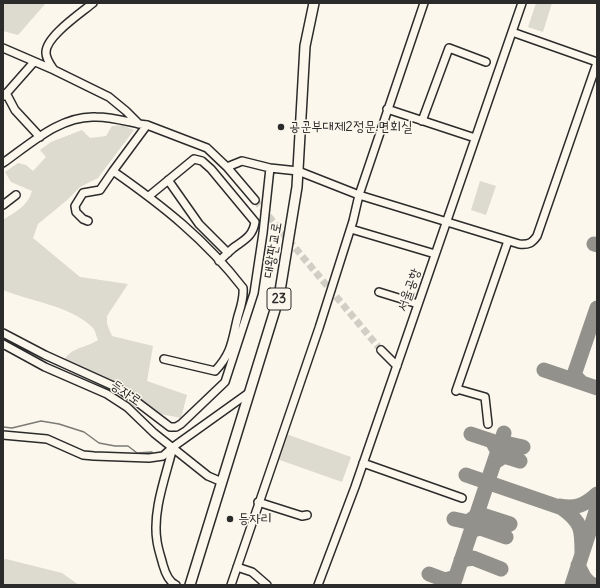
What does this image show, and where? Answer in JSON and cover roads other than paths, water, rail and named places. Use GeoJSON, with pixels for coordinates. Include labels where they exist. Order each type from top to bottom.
{"type":"FeatureCollection","features":[{"type":"Feature","properties":{"kind":"main road","name":"대왕판교로"},"geometry":{"type":"LineString","coordinates":[[190,585],[279,297],[298,171],[306,46],[314,3]]}},
{"type":"Feature","properties":{"kind":"street"},"geometry":{"type":"LineString","coordinates":[[54,70],[48,61],[45,52],[47,44],[53,36],[93,3]]}},
{"type":"Feature","properties":{"kind":"street"},"geometry":{"type":"LineString","coordinates":[[231,585],[351,229],[359,195],[424,3]]}},
{"type":"Feature","properties":{"kind":"street","name":"서울공항"},"geometry":{"type":"LineString","coordinates":[[318,585],[397,366],[522,3]]}},
{"type":"Feature","properties":{"kind":"street"},"geometry":{"type":"LineString","coordinates":[[227,167],[242,161],[270,168],[298,171],[359,195],[446,223],[508,241],[528,245],[533,242],[537,236],[597,62],[512,32]]}},
{"type":"Feature","properties":{"kind":"street"},"geometry":{"type":"LineString","coordinates":[[3,48],[54,70],[109,97],[126,110],[139,124]]}},
{"type":"Feature","properties":{"kind":"street"},"geometry":{"type":"LineString","coordinates":[[422,121],[448,48],[486,62]]}},
{"type":"Feature","properties":{"kind":"street"},"geometry":{"type":"LineString","coordinates":[[34,62],[4,95],[15,110],[40,137]]}},
{"type":"Feature","properties":{"kind":"street"},"geometry":{"type":"LineString","coordinates":[[387,109],[475,138]]}},
{"type":"Feature","properties":{"kind":"street"},"geometry":{"type":"LineString","coordinates":[[3,163],[59,125],[94,116],[113,118],[147,126],[207,148],[227,167],[255,200]]}},
{"type":"Feature","properties":{"kind":"street"},"geometry":{"type":"LineString","coordinates":[[88,221],[83,219],[76,212],[78,200],[83,193],[100,190],[147,126]]}},
{"type":"Feature","properties":{"kind":"street"},"geometry":{"type":"LineString","coordinates":[[148,196],[194,159],[202,161],[212,169],[252,217],[254,222],[254,229],[248,239],[219,261]]}},
{"type":"Feature","properties":{"kind":"street"},"geometry":{"type":"LineString","coordinates":[[3,332],[45,355],[120,389],[170,426],[176,427],[181,424],[225,382],[254,292],[263,233],[270,168]]}},
{"type":"Feature","properties":{"kind":"street"},"geometry":{"type":"LineString","coordinates":[[113,171],[148,196],[196,234],[243,288],[244,298],[232,348],[225,361],[215,371],[164,359]]}},
{"type":"Feature","properties":{"kind":"street"},"geometry":{"type":"LineString","coordinates":[[168,180],[199,224],[228,253]]}},
{"type":"Feature","properties":{"kind":"street"},"geometry":{"type":"LineString","coordinates":[[3,204],[16,195]]}},
{"type":"Feature","properties":{"kind":"street"},"geometry":{"type":"LineString","coordinates":[[351,229],[435,254]]}},
{"type":"Feature","properties":{"kind":"street"},"geometry":{"type":"LineString","coordinates":[[488,424],[485,397],[457,390],[508,241]]}},
{"type":"Feature","properties":{"kind":"street"},"geometry":{"type":"LineString","coordinates":[[378,292],[418,304]]}},
{"type":"Feature","properties":{"kind":"street","name":"등자로"},"geometry":{"type":"LineString","coordinates":[[3,344],[45,367],[107,394],[127,407],[154,433],[208,476],[222,482]]}},
{"type":"Feature","properties":{"kind":"street"},"geometry":{"type":"LineString","coordinates":[[381,350],[397,366]]}},
{"type":"Feature","properties":{"kind":"street"},"geometry":{"type":"LineString","coordinates":[[3,435],[46,439],[83,455],[149,458],[163,456],[173,447],[250,392]]}},
{"type":"Feature","properties":{"kind":"street"},"geometry":{"type":"LineString","coordinates":[[173,447],[159,506],[156,542],[164,569],[172,583],[176,585]]}},
{"type":"Feature","properties":{"kind":"street"},"geometry":{"type":"LineString","coordinates":[[363,463],[462,498]]}},
{"type":"Feature","properties":{"kind":"street"},"geometry":{"type":"LineString","coordinates":[[258,502],[302,516],[307,515]]}},
{"type":"Feature","properties":{"kind":"street"},"geometry":{"type":"LineString","coordinates":[[237,566],[252,572],[267,585]]}},
{"type":"Feature","properties":{"kind":"waterway"},"geometry":{"type":"LineString","coordinates":[[3,427],[12,428],[41,421],[59,424],[84,432],[99,443],[115,446],[128,446],[137,453],[152,452]]}},
{"type":"Feature","properties":{"kind":"tunnel"},"geometry":{"type":"LineString","coordinates":[[255,200],[381,350]]}},
{"type":"Feature","properties":{"kind":"place","name":"공군부대제2정문.면회실"},"geometry":{"type":"Point","coordinates":[281,127]}},
{"type":"Feature","properties":{"kind":"place","name":"등자리"},"geometry":{"type":"Point","coordinates":[230,519]}}]}
